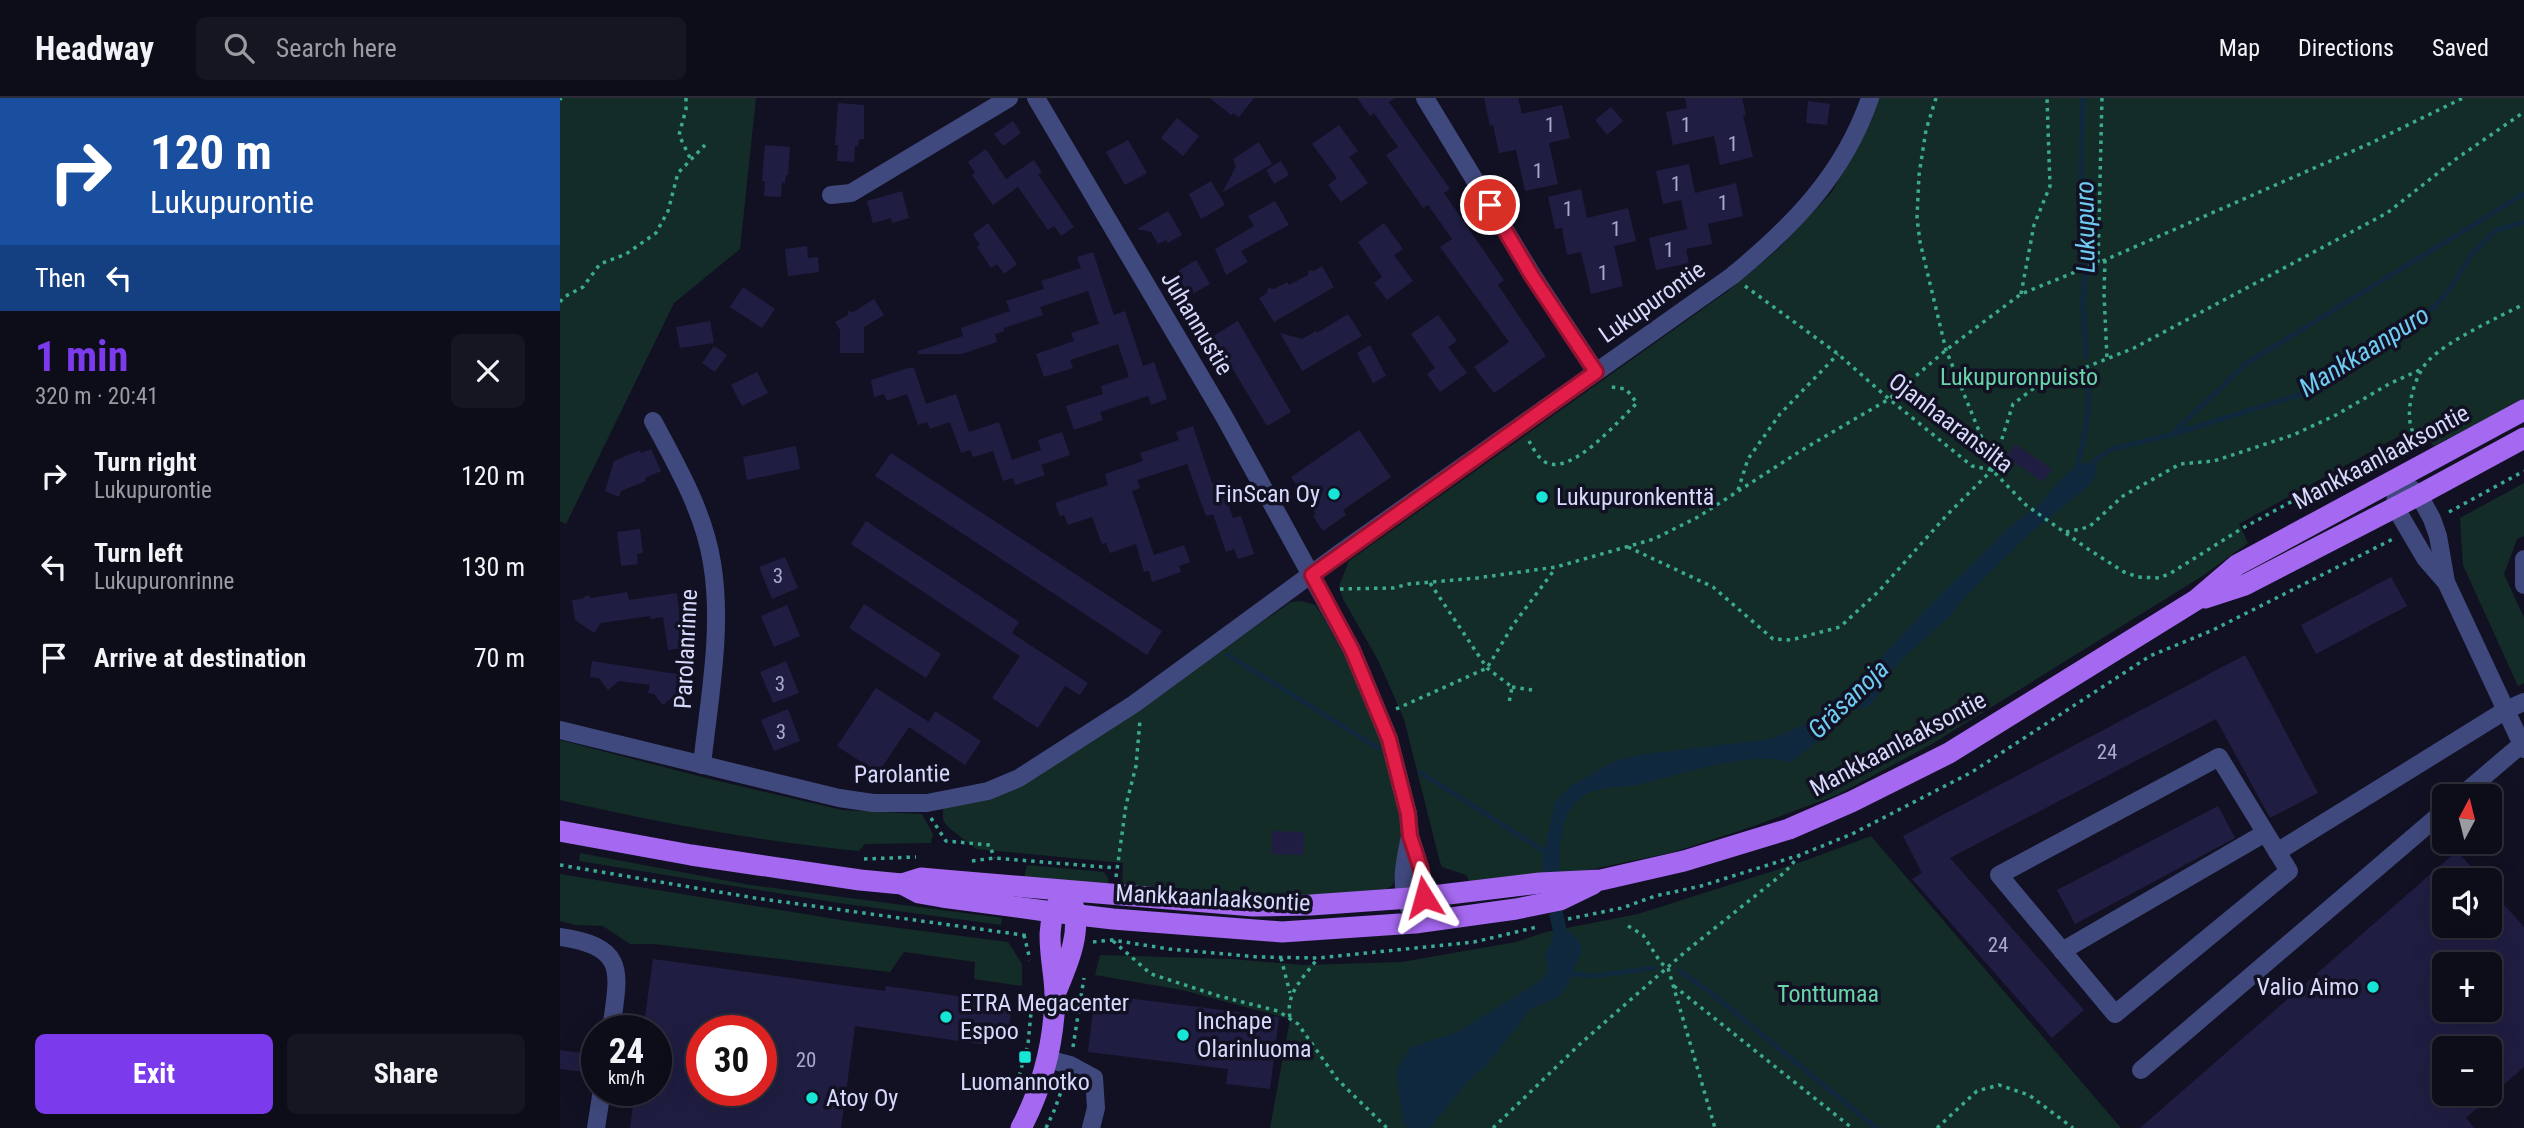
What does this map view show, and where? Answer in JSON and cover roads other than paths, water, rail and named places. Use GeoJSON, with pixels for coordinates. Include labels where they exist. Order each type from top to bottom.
{"type":"FeatureCollection","features":[{"type":"Feature","properties":{"kind":"main road","name":"Mankkaanlaaksontie"},"geometry":{"type":"LineString","coordinates":[[902,884],[920,878],[1253,906],[1311,905],[1540,883],[1601,880],[1684,861],[1789,829],[1851,802],[1949,753],[2196,600],[2236,565],[2524,410]]}},
{"type":"Feature","properties":{"kind":"main road","name":"Mankkaanlaaksontie"},"geometry":{"type":"LineString","coordinates":[[2196,600],[2245,585],[2524,438]]}},
{"type":"Feature","properties":{"kind":"main road","name":"Mankkaanlaaksontie"},"geometry":{"type":"LineString","coordinates":[[560,831],[691,855],[902,884],[919,893],[942,897],[1077,915],[1282,932],[1415,923],[1516,909],[1560,900],[1601,880]]}},
{"type":"Feature","properties":{"kind":"main road"},"geometry":{"type":"LineString","coordinates":[[1021,1128],[1031,1109],[1047,1059],[1055,996],[1050,951],[1053,912],[1067,890]]}},
{"type":"Feature","properties":{"kind":"main road"},"geometry":{"type":"LineString","coordinates":[[1055,996],[1071,955],[1077,915],[1067,890]]}},
{"type":"Feature","properties":{"kind":"street"},"geometry":{"type":"LineString","coordinates":[[831,195],[851,193],[1009,98]]}},
{"type":"Feature","properties":{"kind":"street","name":"Juhannustie"},"geometry":{"type":"LineString","coordinates":[[1036,98],[1225,418],[1352,650],[1389,739],[1408,814],[1410,836],[1421,870],[1414,897],[1415,923]]}},
{"type":"Feature","properties":{"kind":"street"},"geometry":{"type":"LineString","coordinates":[[1425,98],[1532,276],[1598,371]]}},
{"type":"Feature","properties":{"kind":"street","name":"Lukupurontie"},"geometry":{"type":"LineString","coordinates":[[1312,575],[1732,276],[1769,246],[1823,189],[1853,136],[1870,98]]}},
{"type":"Feature","properties":{"kind":"street","name":"Parolanrinne"},"geometry":{"type":"LineString","coordinates":[[653,421],[690,490],[712,562],[716,620],[702,765]]}},
{"type":"Feature","properties":{"kind":"street"},"geometry":{"type":"LineString","coordinates":[[2398,478],[2419,495],[2432,519],[2438,536],[2446,582],[2523,747],[2476,784]]}},
{"type":"Feature","properties":{"kind":"street"},"geometry":{"type":"LineString","coordinates":[[2398,478],[2395,507],[2425,558],[2446,582]]}},
{"type":"Feature","properties":{"kind":"street"},"geometry":{"type":"LineString","coordinates":[[2524,559],[2524,585]]}},
{"type":"Feature","properties":{"kind":"street","name":"Parolantie"},"geometry":{"type":"LineString","coordinates":[[560,730],[847,800],[900,803],[950,800],[988,791],[1019,778],[1134,704],[1312,575]]}},
{"type":"Feature","properties":{"kind":"street"},"geometry":{"type":"LineString","coordinates":[[2277,852],[2505,710],[2524,702]]}},
{"type":"Feature","properties":{"kind":"street"},"geometry":{"type":"LineString","coordinates":[[2219,757],[2277,852],[2289,871],[2115,1014],[1999,876],[2219,757]]}},
{"type":"Feature","properties":{"kind":"street"},"geometry":{"type":"LineString","coordinates":[[2140,1070],[2432,821]]}},
{"type":"Feature","properties":{"kind":"street"},"geometry":{"type":"LineString","coordinates":[[2063,951],[2265,833]]}},
{"type":"Feature","properties":{"kind":"street"},"geometry":{"type":"LineString","coordinates":[[560,937],[593,944],[612,958],[618,974],[613,1015]]}},
{"type":"Feature","properties":{"kind":"street"},"geometry":{"type":"LineString","coordinates":[[1047,1059],[1070,1065],[1094,1077],[1096,1108],[1091,1128]]}},
{"type":"Feature","properties":{"kind":"street"},"geometry":{"type":"LineString","coordinates":[[596,1128],[599,1106]]}},
{"type":"Feature","properties":{"kind":"water","name":"Gräsanoja"},"geometry":{"type":"Polygon","coordinates":[[[2094,461],[2096,474],[2090,485],[2030,533],[1966,596],[1949,617],[1903,658],[1889,674],[1878,696],[1869,706],[1843,713],[1831,722],[1815,744],[1789,763],[1757,759],[1737,761],[1642,784],[1590,792],[1576,802],[1566,817],[1560,874],[1543,874],[1543,855],[1555,802],[1572,785],[1617,760],[1644,754],[1771,739],[1806,724],[1873,666],[1929,606],[2011,526],[2041,503],[2060,480],[2078,465],[2094,461]]]}},
{"type":"Feature","properties":{"kind":"water"},"geometry":{"type":"Polygon","coordinates":[[[1562,907],[1567,932],[1571,932],[1580,942],[1582,952],[1563,993],[1532,1008],[1487,1065],[1469,1080],[1430,1128],[1409,1128],[1403,1123],[1396,1070],[1411,1047],[1455,1033],[1542,980],[1548,968],[1544,955],[1554,936],[1549,914],[1562,907]]]}},
{"type":"Feature","properties":{"kind":"waterway","name":"Lukupuro"},"geometry":{"type":"LineString","coordinates":[[2083,98],[2081,190],[2084,224],[2088,236],[2083,302],[2086,357]]}},
{"type":"Feature","properties":{"kind":"waterway"},"geometry":{"type":"LineString","coordinates":[[2172,434],[2247,363],[2524,194]]}},
{"type":"Feature","properties":{"kind":"waterway","name":"Mankkaanpuro"},"geometry":{"type":"LineString","coordinates":[[2094,461],[2112,449],[2170,435],[2312,391],[2335,364],[2370,341],[2435,307],[2473,253],[2495,231],[2524,222]]}},
{"type":"Feature","properties":{"kind":"waterway","name":"Lukupuro"},"geometry":{"type":"LineString","coordinates":[[2079,469],[2088,409],[2088,376]]}},
{"type":"Feature","properties":{"kind":"waterway"},"geometry":{"type":"LineString","coordinates":[[1228,655],[1378,748]]}},
{"type":"Feature","properties":{"kind":"waterway"},"geometry":{"type":"LineString","coordinates":[[1420,772],[1550,855]]}},
{"type":"Feature","properties":{"kind":"waterway"},"geometry":{"type":"LineString","coordinates":[[1568,976],[1593,976],[1654,968]]}},
{"type":"Feature","properties":{"kind":"waterway"},"geometry":{"type":"LineString","coordinates":[[1680,971],[1710,992],[1876,1128]]}},
{"type":"Feature","properties":{"kind":"place","name":"FinScan Oy"},"geometry":{"type":"Point","coordinates":[1334,494]}},
{"type":"Feature","properties":{"kind":"place","name":"Lukupuronkenttä"},"geometry":{"type":"Point","coordinates":[1542,497]}},
{"type":"Feature","properties":{"kind":"place","name":"Valio Aimo"},"geometry":{"type":"Point","coordinates":[2373,987]}},
{"type":"Feature","properties":{"kind":"place","name":"ETRA Megacenter Espoo"},"geometry":{"type":"Point","coordinates":[946,1017]}},
{"type":"Feature","properties":{"kind":"place","name":"Inchape Olarinluoma"},"geometry":{"type":"Point","coordinates":[1183,1035]}},
{"type":"Feature","properties":{"kind":"place","name":"Luomannotko"},"geometry":{"type":"Point","coordinates":[1025,1057]}},
{"type":"Feature","properties":{"kind":"place","name":"Atoy Oy"},"geometry":{"type":"Point","coordinates":[812,1098]}},
{"type":"Feature","properties":{"kind":"park label","name":"Lukupuronpuisto"},"geometry":{"type":"Point","coordinates":[2019,377]}},
{"type":"Feature","properties":{"kind":"park label","name":"Tonttumaa"},"geometry":{"type":"Point","coordinates":[1828,994]}}]}
